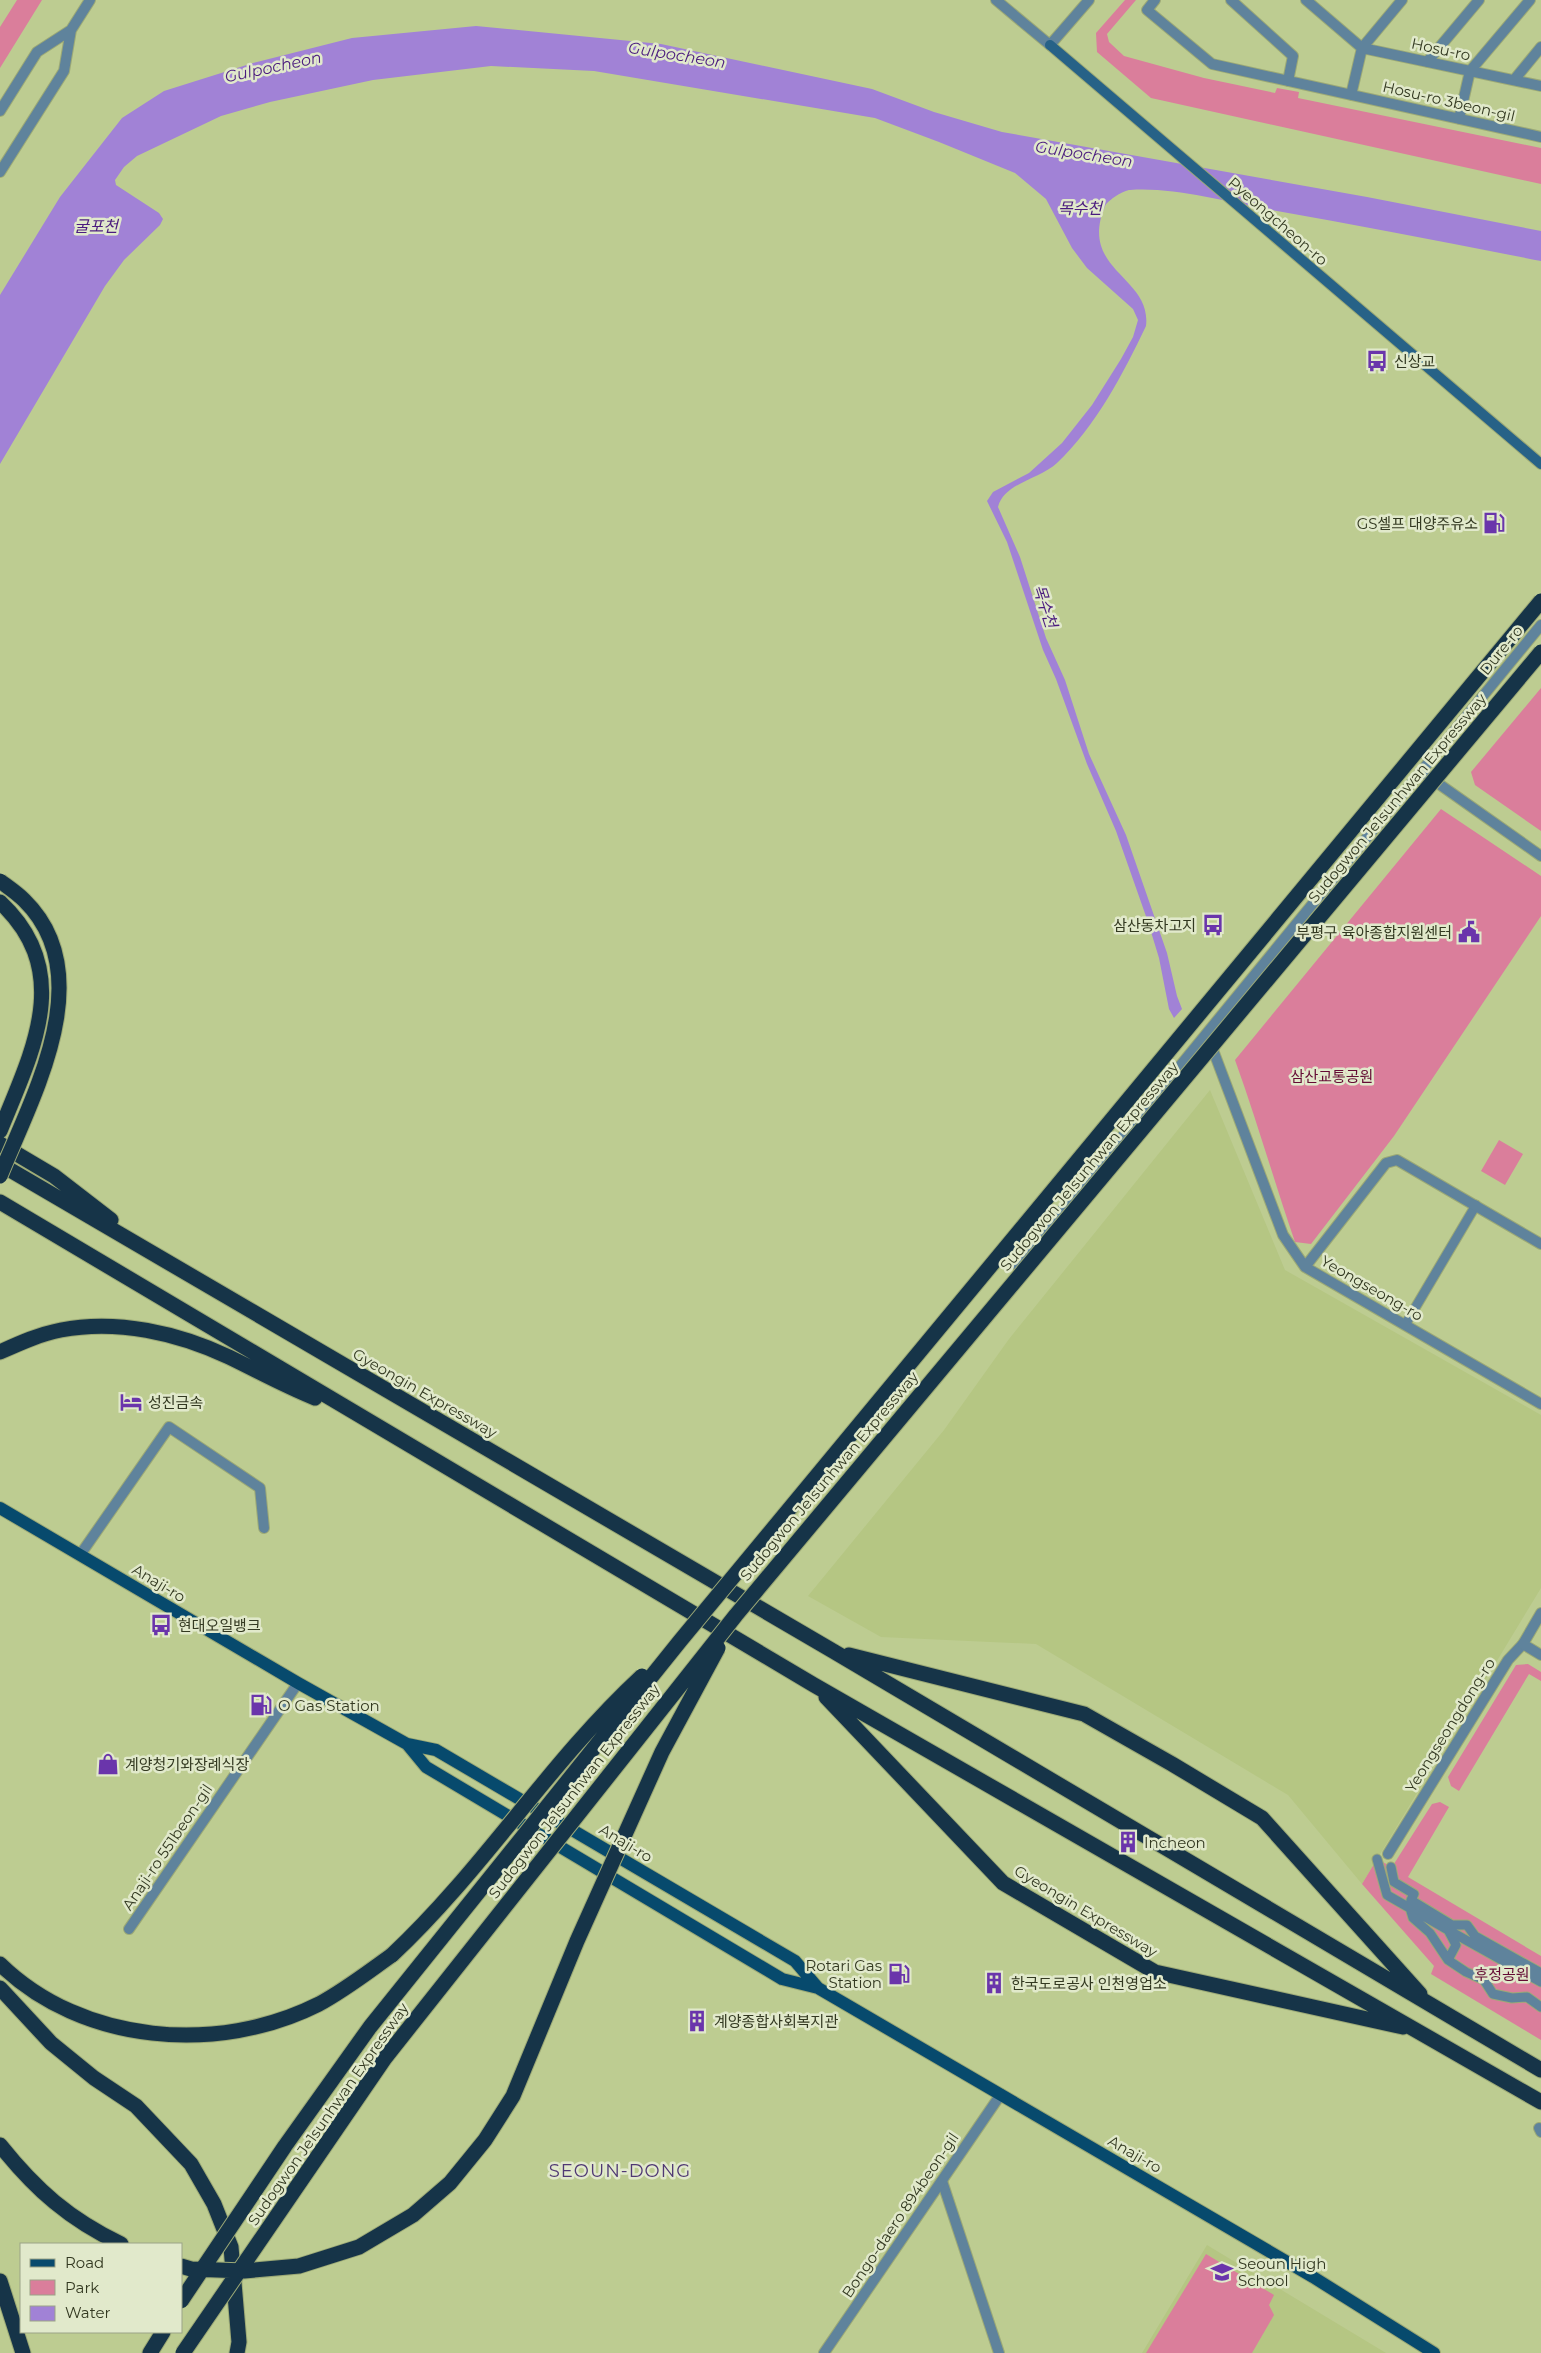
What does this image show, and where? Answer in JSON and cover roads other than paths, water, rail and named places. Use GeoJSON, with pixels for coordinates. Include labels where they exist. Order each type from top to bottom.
{"type":"FeatureCollection","features":[{"type":"Feature","properties":{"kind":"highway","name":"Sudogwon Je1sunhwan Expressway"},"geometry":{"type":"LineString","coordinates":[[182,2300],[285,2146],[370,2027],[680,1641],[1541,602]]}},
{"type":"Feature","properties":{"kind":"highway","name":"Sudogwon Je1sunhwan Expressway"},"geometry":{"type":"LineString","coordinates":[[183,2353],[385,2058],[736,1615],[1541,652]]}},
{"type":"Feature","properties":{"kind":"highway"},"geometry":{"type":"LineString","coordinates":[[0,881],[25,900],[42,924],[55,952],[59,980],[59,1012],[52,1042],[0,1176]]}},
{"type":"Feature","properties":{"kind":"highway"},"geometry":{"type":"LineString","coordinates":[[0,902],[13,914],[27,934],[37,956],[43,982],[42,1009],[36,1037],[0,1131]]}},
{"type":"Feature","properties":{"kind":"highway"},"geometry":{"type":"LineString","coordinates":[[0,1144],[54,1176],[164,1261]]}},
{"type":"Feature","properties":{"kind":"highway","name":"Gyeongin Expressway"},"geometry":{"type":"LineString","coordinates":[[0,1164],[833,1651],[1541,2070]]}},
{"type":"Feature","properties":{"kind":"highway","name":"Gyeongin Expressway"},"geometry":{"type":"LineString","coordinates":[[0,1202],[814,1685],[1541,2102]]}},
{"type":"Feature","properties":{"kind":"highway"},"geometry":{"type":"LineString","coordinates":[[0,1352],[27,1339],[61,1330],[99,1326],[142,1330],[183,1339],[228,1356],[285,1386],[356,1414]]}},
{"type":"Feature","properties":{"kind":"highway"},"geometry":{"type":"LineString","coordinates":[[182,2266],[244,2270],[299,2266],[360,2247],[413,2215],[450,2183],[485,2140],[513,2096],[577,1941],[662,1752],[736,1615]]}},
{"type":"Feature","properties":{"kind":"highway"},"geometry":{"type":"LineString","coordinates":[[0,1964],[13,1977],[53,2004],[94,2021],[133,2032],[180,2035],[230,2032],[277,2020],[318,2004],[350,1986],[385,1960],[424,1925],[610,1706],[680,1641]]}},
{"type":"Feature","properties":{"kind":"highway","name":"Gyeongin Expressway"},"geometry":{"type":"LineString","coordinates":[[833,1651],[1084,1714],[1172,1764],[1262,1818],[1431,2006]]}},
{"type":"Feature","properties":{"kind":"highway","name":"Gyeongin Expressway"},"geometry":{"type":"LineString","coordinates":[[814,1685],[1003,1883],[1154,1972],[1418,2030]]}},
{"type":"Feature","properties":{"kind":"highway"},"geometry":{"type":"LineString","coordinates":[[0,1988],[51,2043],[94,2078],[136,2106],[191,2164],[214,2204],[231,2247],[239,2342],[237,2353]]}},
{"type":"Feature","properties":{"kind":"highway"},"geometry":{"type":"LineString","coordinates":[[0,2145],[27,2178],[58,2207],[97,2232],[119,2243]]}},
{"type":"Feature","properties":{"kind":"highway"},"geometry":{"type":"LineString","coordinates":[[0,2281],[23,2353]]}},
{"type":"Feature","properties":{"kind":"highway"},"geometry":{"type":"LineString","coordinates":[[150,2353],[162,2333]]}},
{"type":"Feature","properties":{"kind":"main road","name":"Pyeongcheon-ro"},"geometry":{"type":"LineString","coordinates":[[1050,45],[1541,464]]}},
{"type":"Feature","properties":{"kind":"main road","name":"Anaji-ro"},"geometry":{"type":"LineString","coordinates":[[0,1508],[298,1683],[407,1744],[436,1750],[795,1961],[818,1988]]}},
{"type":"Feature","properties":{"kind":"main road","name":"Anaji-ro"},"geometry":{"type":"LineString","coordinates":[[407,1744],[426,1767],[782,1979],[818,1988],[1313,2277],[1434,2353]]}},
{"type":"Feature","properties":{"kind":"street"},"geometry":{"type":"LineString","coordinates":[[0,172],[64,71],[71,30],[90,0]]}},
{"type":"Feature","properties":{"kind":"street","name":"Pyeongcheon-ro"},"geometry":{"type":"LineString","coordinates":[[996,0],[1050,45]]}},
{"type":"Feature","properties":{"kind":"street"},"geometry":{"type":"LineString","coordinates":[[1050,45],[1089,0]]}},
{"type":"Feature","properties":{"kind":"street","name":"Hosu-ro 3beon-gil"},"geometry":{"type":"LineString","coordinates":[[1155,0],[1147,10],[1212,64],[1541,137]]}},
{"type":"Feature","properties":{"kind":"street"},"geometry":{"type":"LineString","coordinates":[[1231,0],[1293,56],[1288,81]]}},
{"type":"Feature","properties":{"kind":"street"},"geometry":{"type":"LineString","coordinates":[[1351,95],[1362,48],[1402,0]]}},
{"type":"Feature","properties":{"kind":"street"},"geometry":{"type":"LineString","coordinates":[[1428,62],[1479,0]]}},
{"type":"Feature","properties":{"kind":"street"},"geometry":{"type":"LineString","coordinates":[[1460,119],[1470,71],[1530,0]]}},
{"type":"Feature","properties":{"kind":"street","name":"Hosu-ro"},"geometry":{"type":"LineString","coordinates":[[1312,2],[1362,48],[1541,86]]}},
{"type":"Feature","properties":{"kind":"street"},"geometry":{"type":"LineString","coordinates":[[0,111],[37,52],[71,30]]}},
{"type":"Feature","properties":{"kind":"street"},"geometry":{"type":"LineString","coordinates":[[1514,80],[1541,47]]}},
{"type":"Feature","properties":{"kind":"street","name":"Dure-ro"},"geometry":{"type":"LineString","coordinates":[[1017,1264],[1541,625]]}},
{"type":"Feature","properties":{"kind":"street"},"geometry":{"type":"LineString","coordinates":[[1422,772],[1541,856]]}},
{"type":"Feature","properties":{"kind":"street","name":"Yeongseong-ro"},"geometry":{"type":"LineString","coordinates":[[1206,1032],[1283,1235],[1305,1267],[1541,1404]]}},
{"type":"Feature","properties":{"kind":"street"},"geometry":{"type":"LineString","coordinates":[[1305,1267],[1386,1163],[1397,1160],[1541,1244]]}},
{"type":"Feature","properties":{"kind":"street"},"geometry":{"type":"LineString","coordinates":[[1404,1325],[1476,1205]]}},
{"type":"Feature","properties":{"kind":"street"},"geometry":{"type":"LineString","coordinates":[[80,1555],[169,1428],[260,1488],[264,1528]]}},
{"type":"Feature","properties":{"kind":"street","name":"Yeongseongdong-ro"},"geometry":{"type":"LineString","coordinates":[[1388,1854],[1508,1660],[1523,1644],[1541,1613]]}},
{"type":"Feature","properties":{"kind":"street"},"geometry":{"type":"LineString","coordinates":[[1523,1644],[1541,1655]]}},
{"type":"Feature","properties":{"kind":"street","name":"Anaji-ro 551beon-gil"},"geometry":{"type":"LineString","coordinates":[[130,1929],[298,1683]]}},
{"type":"Feature","properties":{"kind":"street"},"geometry":{"type":"LineString","coordinates":[[1377,1859],[1387,1895],[1541,1982]]}},
{"type":"Feature","properties":{"kind":"street"},"geometry":{"type":"LineString","coordinates":[[1392,1868],[1394,1882],[1414,1894],[1411,1900],[1452,1925],[1467,1925],[1475,1936],[1541,1972]]}},
{"type":"Feature","properties":{"kind":"street"},"geometry":{"type":"LineString","coordinates":[[1410,1908],[1413,1918],[1430,1933],[1448,1960],[1466,1972],[1484,1980],[1493,1994],[1512,1998],[1527,1997],[1541,2007]]}},
{"type":"Feature","properties":{"kind":"street"},"geometry":{"type":"LineString","coordinates":[[1448,1930],[1456,1944],[1448,1960]]}},
{"type":"Feature","properties":{"kind":"street","name":"Bongo-daero 894beon-gil"},"geometry":{"type":"LineString","coordinates":[[824,2353],[1001,2094]]}},
{"type":"Feature","properties":{"kind":"street"},"geometry":{"type":"LineString","coordinates":[[942,2180],[999,2353]]}},
{"type":"Feature","properties":{"kind":"water","name":"굴포천"},"geometry":{"type":"Polygon","coordinates":[[[476,26],[661,44],[872,89],[934,112],[1002,132],[1367,197],[1541,231],[1541,261],[1181,193],[1127,190],[1113,198],[1105,206],[1099,228],[1101,245],[1108,259],[1138,295],[1145,309],[1146,326],[1108,399],[1084,433],[1057,463],[1007,492],[998,507],[1020,557],[1046,638],[1065,680],[1089,754],[1126,835],[1167,953],[1182,1009],[1174,1018],[1169,1009],[1159,958],[1148,922],[1116,831],[1087,764],[1056,679],[1043,650],[1007,542],[987,501],[993,492],[1029,473],[1062,443],[1092,405],[1121,359],[1133,337],[1138,320],[1133,309],[1087,268],[1072,248],[1046,199],[1015,173],[875,118],[594,71],[491,66],[373,80],[270,102],[221,116],[137,156],[124,167],[115,180],[116,185],[159,213],[163,219],[160,225],[124,260],[105,286],[0,464],[0,295],[60,197],[122,118],[164,91],[253,63],[352,38],[476,26]]]}},
{"type":"Feature","properties":{"kind":"place","name":"신상교"},"geometry":{"type":"Point","coordinates":[1377,361]}},
{"type":"Feature","properties":{"kind":"place","name":"GS셀프 대양주유소"},"geometry":{"type":"Point","coordinates":[1494,523]}},
{"type":"Feature","properties":{"kind":"place","name":"삼산동차고지"},"geometry":{"type":"Point","coordinates":[1213,925]}},
{"type":"Feature","properties":{"kind":"place","name":"부평구 육아종합지원센터"},"geometry":{"type":"Point","coordinates":[1469,932]}},
{"type":"Feature","properties":{"kind":"place","name":"성진금속"},"geometry":{"type":"Point","coordinates":[131,1402]}},
{"type":"Feature","properties":{"kind":"place","name":"현대오일뱅크"},"geometry":{"type":"Point","coordinates":[161,1625]}},
{"type":"Feature","properties":{"kind":"place","name":"O Gas Station"},"geometry":{"type":"Point","coordinates":[261,1705]}},
{"type":"Feature","properties":{"kind":"place","name":"계양청기와장례식장"},"geometry":{"type":"Point","coordinates":[108,1764]}},
{"type":"Feature","properties":{"kind":"place","name":"Incheon"},"geometry":{"type":"Point","coordinates":[1128,1842]}},
{"type":"Feature","properties":{"kind":"place","name":"Rotari Gas Station"},"geometry":{"type":"Point","coordinates":[899,1974]}},
{"type":"Feature","properties":{"kind":"place","name":"한국도로공사 인천영업소"},"geometry":{"type":"Point","coordinates":[994,1983]}},
{"type":"Feature","properties":{"kind":"place","name":"계양종합사회복지관"},"geometry":{"type":"Point","coordinates":[697,2021]}},
{"type":"Feature","properties":{"kind":"place","name":"Seoun High School"},"geometry":{"type":"Point","coordinates":[1222,2272]}},
{"type":"Feature","properties":{"kind":"district","name":"SEOUN-DONG"},"geometry":{"type":"Point","coordinates":[620,2171]}},
{"type":"Feature","properties":{"kind":"water label","name":"Gulpocheon"},"geometry":{"type":"Point","coordinates":[677,55]}},
{"type":"Feature","properties":{"kind":"water label","name":"Gulpocheon"},"geometry":{"type":"Point","coordinates":[273,67]}},
{"type":"Feature","properties":{"kind":"water label","name":"Gulpocheon"},"geometry":{"type":"Point","coordinates":[1084,154]}},
{"type":"Feature","properties":{"kind":"water label","name":"목수천"},"geometry":{"type":"Point","coordinates":[1080,208]}},
{"type":"Feature","properties":{"kind":"water label","name":"목수천"},"geometry":{"type":"Point","coordinates":[1045,606]}},
{"type":"Feature","properties":{"kind":"park label","name":"삼산교통공원"},"geometry":{"type":"Point","coordinates":[1332,1076]}},
{"type":"Feature","properties":{"kind":"park label","name":"후정공원"},"geometry":{"type":"Point","coordinates":[1502,1974]}}]}
